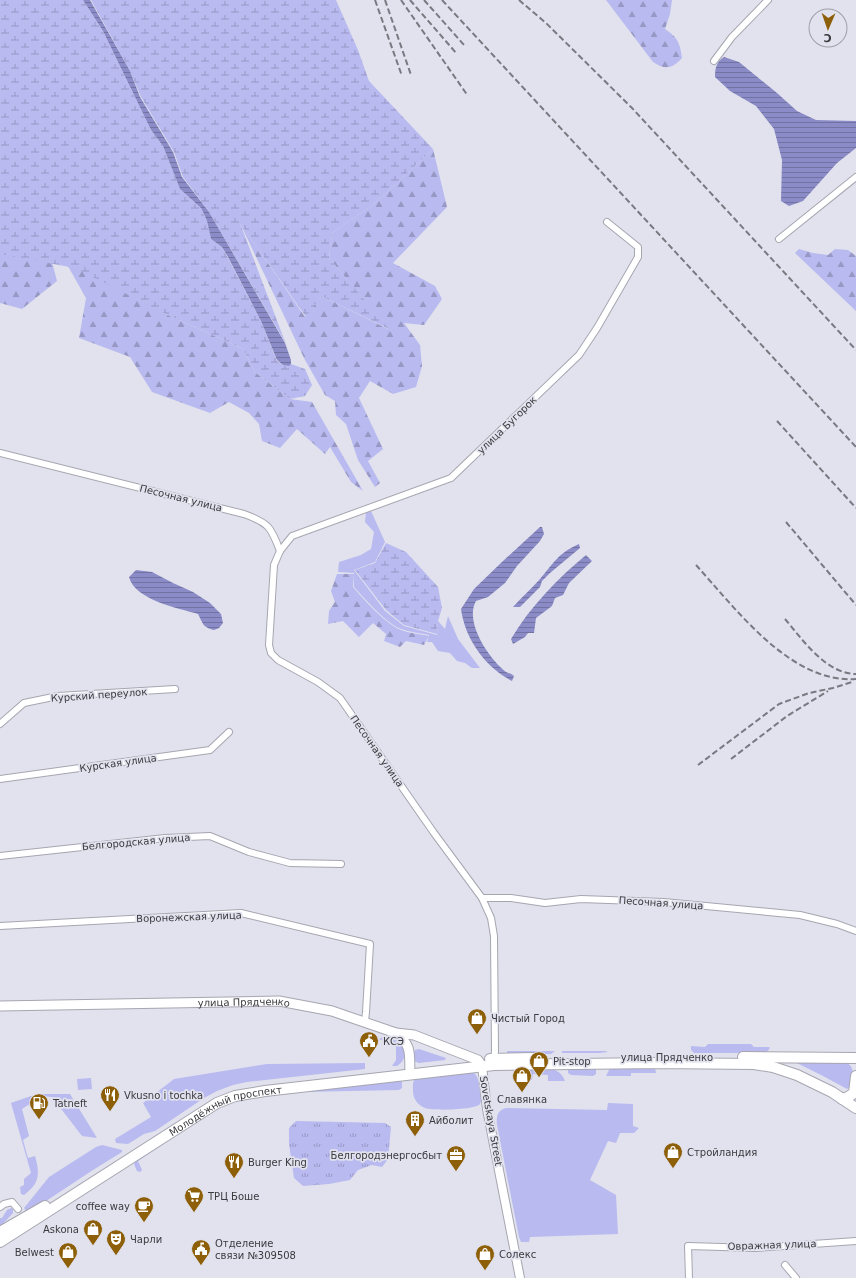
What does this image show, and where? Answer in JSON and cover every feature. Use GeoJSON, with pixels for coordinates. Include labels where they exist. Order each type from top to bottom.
{"type":"FeatureCollection","features":[{"type":"Feature","properties":{"kind":"main road","name":"улица Прядченко"},"geometry":{"type":"LineString","coordinates":[[0,1006],[279,1001],[332,1010],[396,1033],[414,1035],[480,1063],[494,1065],[798,1057],[853,1058]]}},
{"type":"Feature","properties":{"kind":"main road"},"geometry":{"type":"LineString","coordinates":[[396,1033],[405,1040],[409,1047],[410,1071]]}},
{"type":"Feature","properties":{"kind":"main road"},"geometry":{"type":"LineString","coordinates":[[797,1075],[792,1067],[793,1061],[798,1057]]}},
{"type":"Feature","properties":{"kind":"main road"},"geometry":{"type":"LineString","coordinates":[[853,1058],[856,1067]]}},
{"type":"Feature","properties":{"kind":"main road","name":"улица Прядченко"},"geometry":{"type":"LineString","coordinates":[[480,1063],[494,1059],[685,1060],[754,1064],[773,1067],[797,1075],[813,1082],[856,1108]]}},
{"type":"Feature","properties":{"kind":"main road","name":"Молодёжный проспект"},"geometry":{"type":"LineString","coordinates":[[0,1242],[217,1103],[235,1096],[265,1090],[480,1063]]}},
{"type":"Feature","properties":{"kind":"main road","name":"Молодёжный проспект"},"geometry":{"type":"LineString","coordinates":[[0,1232],[34,1213],[220,1094],[235,1089],[260,1085],[410,1071]]}},
{"type":"Feature","properties":{"kind":"main road"},"geometry":{"type":"LineString","coordinates":[[842,1099],[855,1094],[856,1076]]}},
{"type":"Feature","properties":{"kind":"street"},"geometry":{"type":"LineString","coordinates":[[714,61],[732,37],[768,0]]}},
{"type":"Feature","properties":{"kind":"street"},"geometry":{"type":"LineString","coordinates":[[779,240],[856,176]]}},
{"type":"Feature","properties":{"kind":"street","name":"улица Бугорок"},"geometry":{"type":"LineString","coordinates":[[280,551],[292,536],[451,478],[579,355],[597,328],[638,257],[638,247],[607,222]]}},
{"type":"Feature","properties":{"kind":"street","name":"Песочная улица"},"geometry":{"type":"LineString","coordinates":[[0,453],[244,514],[261,520],[273,532],[280,551],[274,565],[269,645],[271,653],[278,660],[318,682],[340,698],[434,833],[482,898],[511,898],[545,903],[581,899],[664,902],[800,915],[837,924],[856,931]]}},
{"type":"Feature","properties":{"kind":"street","name":"Курский переулок"},"geometry":{"type":"LineString","coordinates":[[0,724],[24,703],[58,696],[175,690]]}},
{"type":"Feature","properties":{"kind":"street","name":"Курская улица"},"geometry":{"type":"LineString","coordinates":[[0,779],[210,750],[229,732]]}},
{"type":"Feature","properties":{"kind":"street","name":"Белгородская улица"},"geometry":{"type":"LineString","coordinates":[[0,856],[165,838],[210,836],[249,852],[290,863],[340,864]]}},
{"type":"Feature","properties":{"kind":"street"},"geometry":{"type":"LineString","coordinates":[[482,898],[491,918],[494,936],[494,1059]]}},
{"type":"Feature","properties":{"kind":"street","name":"Воронежская улица"},"geometry":{"type":"LineString","coordinates":[[0,926],[241,914],[370,944],[365,1021]]}},
{"type":"Feature","properties":{"kind":"street","name":"Sovetskaya Street"},"geometry":{"type":"LineString","coordinates":[[480,1063],[520,1278]]}},
{"type":"Feature","properties":{"kind":"street"},"geometry":{"type":"LineString","coordinates":[[0,1206],[12,1202],[18,1209]]}},
{"type":"Feature","properties":{"kind":"street","name":"Овражная улица"},"geometry":{"type":"LineString","coordinates":[[689,1278],[688,1246],[755,1248],[856,1241]]}},
{"type":"Feature","properties":{"kind":"street"},"geometry":{"type":"LineString","coordinates":[[785,1266],[796,1278]]}},
{"type":"Feature","properties":{"kind":"green space"},"geometry":{"type":"Polygon","coordinates":[[[0,0],[83,0],[103,31],[151,130],[163,146],[180,189],[201,208],[207,221],[211,239],[222,247],[228,258],[261,321],[277,361],[283,365],[288,366],[291,364],[305,369],[312,385],[305,396],[290,399],[255,372],[243,349],[170,316],[75,268],[0,254],[0,0]]]}},
{"type":"Feature","properties":{"kind":"green space"},"geometry":{"type":"Polygon","coordinates":[[[91,0],[336,0],[358,50],[369,81],[433,149],[374,204],[332,233],[329,258],[389,329],[321,296],[306,317],[240,223],[292,360],[285,342],[209,212],[183,177],[174,152],[141,97],[130,71],[91,0]]]}},
{"type":"Feature","properties":{"kind":"green space"},"geometry":{"type":"Polygon","coordinates":[[[606,0],[672,0],[670,14],[665,29],[677,40],[682,58],[672,66],[668,67],[661,66],[653,62],[606,0]]]}},
{"type":"Feature","properties":{"kind":"green space"},"geometry":{"type":"Polygon","coordinates":[[[0,66],[147,303],[170,316],[243,349],[255,372],[290,399],[312,402],[363,491],[351,482],[330,447],[325,454],[297,429],[280,448],[262,441],[259,424],[249,413],[229,402],[210,413],[152,392],[130,357],[79,338],[86,298],[65,261],[52,262],[57,281],[22,309],[0,303],[0,66]]]}},
{"type":"Feature","properties":{"kind":"green space"},"geometry":{"type":"Polygon","coordinates":[[[433,149],[447,207],[393,263],[435,286],[442,299],[424,325],[404,323],[420,345],[422,366],[416,387],[393,394],[370,381],[359,398],[383,449],[368,461],[380,483],[375,487],[358,460],[346,424],[336,415],[335,401],[325,395],[305,360],[239,221],[305,317],[321,296],[388,329],[329,258],[332,233],[374,204],[433,149]]]}},
{"type":"Feature","properties":{"kind":"green space"},"geometry":{"type":"Polygon","coordinates":[[[799,249],[828,255],[835,249],[848,250],[856,256],[856,311],[795,253],[799,249]]]}},
{"type":"Feature","properties":{"kind":"green space"},"geometry":{"type":"Polygon","coordinates":[[[371,511],[385,542],[375,562],[354,570],[385,611],[404,626],[437,635],[438,621],[445,629],[448,616],[458,639],[480,668],[472,668],[465,663],[457,661],[450,653],[438,651],[432,642],[427,642],[429,635],[404,630],[389,622],[376,611],[354,587],[354,573],[338,572],[339,562],[361,555],[371,549],[374,532],[365,522],[366,512],[371,511]]]}},
{"type":"Feature","properties":{"kind":"green space"},"geometry":{"type":"Polygon","coordinates":[[[386,543],[406,552],[438,587],[442,608],[438,621],[437,634],[404,625],[386,610],[355,570],[375,563],[386,543]]]}},
{"type":"Feature","properties":{"kind":"green space"},"geometry":{"type":"Polygon","coordinates":[[[337,574],[354,574],[353,587],[369,605],[395,627],[404,631],[429,636],[424,645],[406,641],[400,647],[384,641],[386,634],[373,623],[359,637],[343,621],[328,624],[329,611],[335,602],[331,591],[337,574]]]}},
{"type":"Feature","properties":{"kind":"green space"},"geometry":{"type":"Polygon","coordinates":[[[385,1036],[402,1042],[404,1045],[404,1058],[397,1066],[392,1066],[396,1060],[396,1046],[379,1039],[385,1036]]]}},
{"type":"Feature","properties":{"kind":"green space"},"geometry":{"type":"Polygon","coordinates":[[[708,1044],[751,1044],[754,1047],[770,1048],[766,1053],[694,1053],[691,1050],[691,1046],[705,1047],[708,1044]]]}},
{"type":"Feature","properties":{"kind":"green space"},"geometry":{"type":"Polygon","coordinates":[[[419,1049],[446,1058],[445,1060],[419,1063],[414,1061],[413,1054],[415,1050],[419,1049]]]}},
{"type":"Feature","properties":{"kind":"green space"},"geometry":{"type":"Polygon","coordinates":[[[507,1051],[555,1051],[551,1054],[507,1054],[507,1051]]]}},
{"type":"Feature","properties":{"kind":"green space"},"geometry":{"type":"Polygon","coordinates":[[[562,1051],[605,1051],[608,1052],[562,1053],[562,1051]]]}},
{"type":"Feature","properties":{"kind":"green space"},"geometry":{"type":"Polygon","coordinates":[[[797,1061],[847,1063],[852,1068],[850,1087],[847,1089],[797,1063],[797,1061]]]}},
{"type":"Feature","properties":{"kind":"green space"},"geometry":{"type":"Polygon","coordinates":[[[365,1063],[365,1069],[247,1082],[233,1085],[204,1098],[155,1131],[144,1134],[128,1144],[116,1143],[115,1139],[151,1117],[143,1103],[174,1079],[267,1064],[365,1063]]]}},
{"type":"Feature","properties":{"kind":"green space"},"geometry":{"type":"Polygon","coordinates":[[[541,1068],[556,1070],[561,1074],[565,1081],[548,1081],[548,1075],[533,1074],[532,1080],[530,1080],[528,1070],[541,1068]]]}},
{"type":"Feature","properties":{"kind":"green space"},"geometry":{"type":"Polygon","coordinates":[[[610,1068],[655,1068],[656,1073],[631,1073],[631,1076],[606,1076],[610,1068]]]}},
{"type":"Feature","properties":{"kind":"green space"},"geometry":{"type":"Polygon","coordinates":[[[568,1069],[596,1069],[596,1074],[593,1076],[571,1075],[568,1073],[568,1069]]]}},
{"type":"Feature","properties":{"kind":"green space"},"geometry":{"type":"Polygon","coordinates":[[[473,1072],[478,1078],[481,1096],[480,1104],[477,1106],[454,1109],[429,1109],[420,1105],[415,1099],[413,1094],[413,1085],[414,1080],[417,1077],[473,1072]]]}},
{"type":"Feature","properties":{"kind":"green space"},"geometry":{"type":"Polygon","coordinates":[[[91,1078],[92,1089],[78,1090],[77,1079],[91,1078]]]}},
{"type":"Feature","properties":{"kind":"green space"},"geometry":{"type":"Polygon","coordinates":[[[393,1080],[402,1082],[402,1088],[399,1090],[301,1092],[241,1099],[228,1103],[208,1114],[138,1161],[142,1170],[140,1172],[137,1171],[134,1164],[138,1157],[229,1100],[267,1093],[393,1080]]]}},
{"type":"Feature","properties":{"kind":"green space"},"geometry":{"type":"Polygon","coordinates":[[[43,1094],[70,1094],[97,1138],[82,1136],[52,1097],[42,1096],[22,1109],[29,1136],[23,1140],[28,1158],[35,1156],[38,1168],[36,1182],[24,1195],[21,1194],[20,1187],[24,1185],[24,1179],[31,1173],[11,1103],[31,1096],[43,1094]]]}},
{"type":"Feature","properties":{"kind":"green space"},"geometry":{"type":"Polygon","coordinates":[[[608,1103],[633,1104],[633,1126],[639,1128],[634,1133],[620,1133],[616,1143],[608,1141],[590,1180],[616,1195],[618,1234],[530,1237],[529,1242],[521,1242],[497,1125],[498,1114],[500,1111],[507,1108],[607,1110],[608,1103]]]}},
{"type":"Feature","properties":{"kind":"green space"},"geometry":{"type":"Polygon","coordinates":[[[296,1121],[385,1123],[391,1127],[388,1159],[382,1167],[372,1165],[358,1170],[350,1180],[329,1184],[303,1186],[294,1178],[289,1144],[289,1128],[296,1121]]]}},
{"type":"Feature","properties":{"kind":"green space"},"geometry":{"type":"Polygon","coordinates":[[[102,1145],[122,1150],[122,1152],[27,1212],[24,1208],[49,1177],[96,1147],[102,1145]]]}},
{"type":"Feature","properties":{"kind":"green space"},"geometry":{"type":"Polygon","coordinates":[[[11,1208],[13,1209],[13,1213],[0,1227],[0,1218],[2,1218],[7,1210],[11,1208]]]}},
{"type":"Feature","properties":{"kind":"shaded area"},"geometry":{"type":"Polygon","coordinates":[[[83,0],[90,0],[130,71],[140,97],[173,152],[182,177],[209,212],[285,343],[291,360],[291,364],[289,366],[283,365],[277,360],[261,321],[228,257],[222,247],[211,239],[207,221],[201,208],[180,189],[163,146],[151,130],[103,31],[83,0]]]}},
{"type":"Feature","properties":{"kind":"shaded area"},"geometry":{"type":"Polygon","coordinates":[[[724,57],[739,62],[797,111],[816,120],[856,121],[856,148],[837,163],[803,201],[789,206],[781,201],[782,160],[774,129],[756,106],[730,91],[715,77],[716,66],[724,57]]]}},
{"type":"Feature","properties":{"kind":"shaded area"},"geometry":{"type":"Polygon","coordinates":[[[540,527],[542,527],[544,534],[540,541],[517,566],[505,583],[488,597],[476,601],[473,610],[473,619],[480,640],[499,666],[514,676],[512,681],[493,668],[478,651],[467,631],[461,609],[474,589],[540,527]]]}},
{"type":"Feature","properties":{"kind":"shaded area"},"geometry":{"type":"Polygon","coordinates":[[[579,544],[580,548],[550,573],[542,581],[540,587],[520,607],[513,607],[537,583],[561,555],[579,544]]]}},
{"type":"Feature","properties":{"kind":"shaded area"},"geometry":{"type":"Polygon","coordinates":[[[586,555],[592,561],[569,583],[563,595],[555,598],[552,606],[536,618],[534,633],[528,633],[525,637],[513,644],[511,639],[536,604],[565,573],[586,555]]]}},
{"type":"Feature","properties":{"kind":"shaded area"},"geometry":{"type":"Polygon","coordinates":[[[136,570],[152,572],[193,592],[210,603],[221,614],[223,623],[219,628],[214,630],[207,628],[203,624],[198,614],[169,606],[148,597],[133,585],[129,577],[136,570]]]}},
{"type":"Feature","properties":{"kind":"railway"},"geometry":{"type":"LineString","coordinates":[[375,0],[402,76]]}},
{"type":"Feature","properties":{"kind":"railway"},"geometry":{"type":"LineString","coordinates":[[385,0],[411,75]]}},
{"type":"Feature","properties":{"kind":"railway"},"geometry":{"type":"LineString","coordinates":[[401,0],[468,96]]}},
{"type":"Feature","properties":{"kind":"railway"},"geometry":{"type":"LineString","coordinates":[[410,0],[457,54]]}},
{"type":"Feature","properties":{"kind":"railway"},"geometry":{"type":"LineString","coordinates":[[424,0],[465,46]]}},
{"type":"Feature","properties":{"kind":"railway"},"geometry":{"type":"LineString","coordinates":[[442,0],[856,447]]}},
{"type":"Feature","properties":{"kind":"railway"},"geometry":{"type":"LineString","coordinates":[[519,0],[546,23],[632,108],[856,350]]}},
{"type":"Feature","properties":{"kind":"railway"},"geometry":{"type":"LineString","coordinates":[[777,421],[856,508]]}},
{"type":"Feature","properties":{"kind":"railway"},"geometry":{"type":"LineString","coordinates":[[786,522],[856,605]]}},
{"type":"Feature","properties":{"kind":"railway"},"geometry":{"type":"LineString","coordinates":[[696,565],[747,622],[787,657],[809,669],[832,677],[856,679]]}},
{"type":"Feature","properties":{"kind":"railway"},"geometry":{"type":"LineString","coordinates":[[785,619],[807,645],[825,662],[845,672],[856,674]]}},
{"type":"Feature","properties":{"kind":"railway"},"geometry":{"type":"LineString","coordinates":[[698,765],[779,704],[809,693],[852,682]]}},
{"type":"Feature","properties":{"kind":"railway"},"geometry":{"type":"LineString","coordinates":[[731,759],[787,716],[828,691]]}},
{"type":"Feature","properties":{"kind":"place","name":"Чистый Город"},"geometry":{"type":"Point","coordinates":[477,1035]}},
{"type":"Feature","properties":{"kind":"place","name":"КСЭ"},"geometry":{"type":"Point","coordinates":[369,1058]}},
{"type":"Feature","properties":{"kind":"place","name":"Pit-stop"},"geometry":{"type":"Point","coordinates":[539,1078]}},
{"type":"Feature","properties":{"kind":"place","name":"Славянка"},"geometry":{"type":"Point","coordinates":[522,1093]}},
{"type":"Feature","properties":{"kind":"place","name":"Vkusno i tochka"},"geometry":{"type":"Point","coordinates":[110,1112]}},
{"type":"Feature","properties":{"kind":"place","name":"Tatneft"},"geometry":{"type":"Point","coordinates":[39,1120]}},
{"type":"Feature","properties":{"kind":"place","name":"Айболит"},"geometry":{"type":"Point","coordinates":[415,1137]}},
{"type":"Feature","properties":{"kind":"place","name":"Стройландия"},"geometry":{"type":"Point","coordinates":[673,1169]}},
{"type":"Feature","properties":{"kind":"place","name":"Белгородэнергосбыт"},"geometry":{"type":"Point","coordinates":[456,1172]}},
{"type":"Feature","properties":{"kind":"place","name":"Burger King"},"geometry":{"type":"Point","coordinates":[234,1179]}},
{"type":"Feature","properties":{"kind":"place","name":"ТРЦ Боше"},"geometry":{"type":"Point","coordinates":[194,1213]}},
{"type":"Feature","properties":{"kind":"place","name":"coffee way"},"geometry":{"type":"Point","coordinates":[144,1223]}},
{"type":"Feature","properties":{"kind":"place","name":"Askona"},"geometry":{"type":"Point","coordinates":[93,1246]}},
{"type":"Feature","properties":{"kind":"place","name":"Чарли"},"geometry":{"type":"Point","coordinates":[116,1256]}},
{"type":"Feature","properties":{"kind":"place","name":"Отделение связи №309508"},"geometry":{"type":"Point","coordinates":[201,1266]}},
{"type":"Feature","properties":{"kind":"place","name":"Belwest"},"geometry":{"type":"Point","coordinates":[68,1269]}},
{"type":"Feature","properties":{"kind":"place","name":"Солекс"},"geometry":{"type":"Point","coordinates":[485,1271]}}]}
